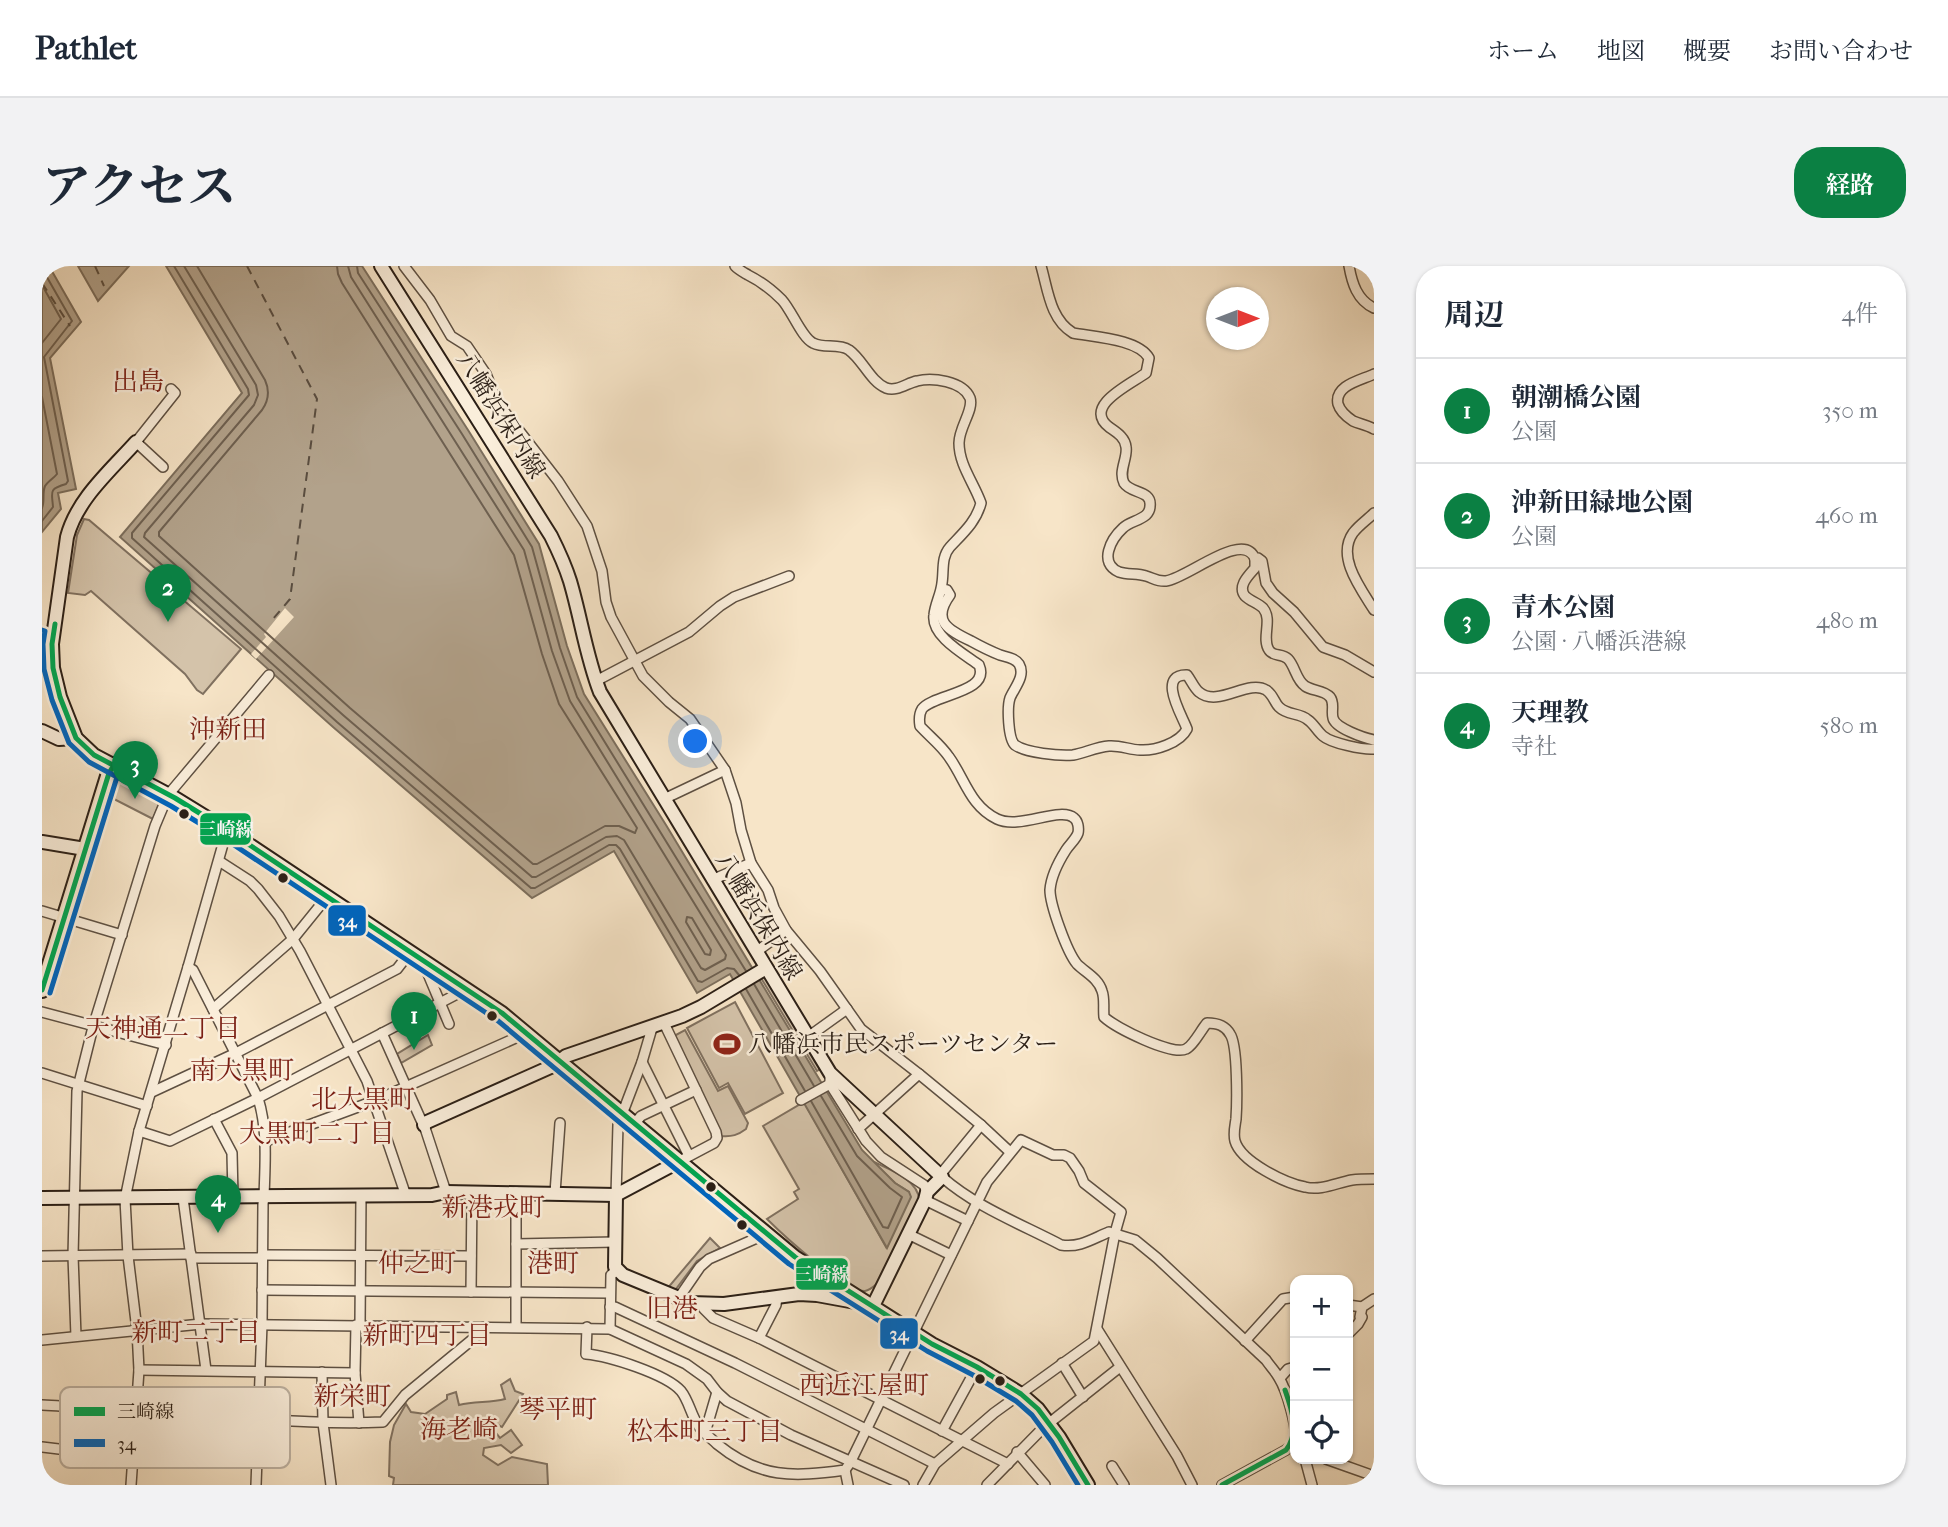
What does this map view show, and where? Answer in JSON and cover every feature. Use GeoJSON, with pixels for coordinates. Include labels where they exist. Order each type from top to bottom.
{"type":"FeatureCollection","features":[{"type":"Feature","properties":{"kind":"main road"},"geometry":{"type":"LineString","coordinates":[[42,990],[108,773],[114,765]]}},
{"type":"Feature","properties":{"kind":"street","name":"八幡浜保内線"},"geometry":{"type":"LineString","coordinates":[[381,266],[551,536],[570,581],[600,692],[756,952],[762,971],[808,1037],[828,1081],[874,1114],[941,1176]]}},
{"type":"Feature","properties":{"kind":"street"},"geometry":{"type":"LineString","coordinates":[[404,266],[430,300],[450,336],[467,345],[486,374],[497,402],[558,481],[587,526],[602,571],[606,603],[611,617],[643,676],[668,702],[690,719],[725,770],[751,863],[768,890],[786,930],[820,971],[861,1029],[981,1125],[1010,1152]]}},
{"type":"Feature","properties":{"kind":"street"},"geometry":{"type":"LineString","coordinates":[[735,266],[782,300],[805,338],[811,343],[847,348],[886,388],[894,389],[917,381],[943,380],[965,390],[970,398],[969,413],[961,429],[959,452],[964,469],[981,503],[974,521],[949,548],[944,560],[942,589],[933,623],[936,630],[979,665],[981,676],[967,688],[922,709],[920,726],[949,757],[967,790],[982,810],[1008,823],[1054,815],[1075,818],[1078,833],[1066,850],[1053,878],[1050,887],[1051,902],[1069,952],[1097,981],[1103,992],[1104,1017],[1112,1024],[1173,1051],[1184,1051],[1191,1046],[1207,1023],[1222,1026],[1230,1032],[1234,1043],[1235,1141],[1245,1155],[1266,1171],[1308,1188],[1374,1179]]}},
{"type":"Feature","properties":{"kind":"street"},"geometry":{"type":"LineString","coordinates":[[1041,266],[1054,310],[1066,329],[1073,333],[1132,344],[1149,358],[1146,373],[1107,400],[1100,412],[1105,424],[1126,443],[1122,477],[1125,484],[1129,489],[1147,495],[1150,500],[1145,516],[1123,527],[1110,544],[1109,563],[1119,572],[1163,581],[1188,573],[1227,551],[1238,548],[1252,552],[1255,568],[1243,585],[1243,590],[1245,596],[1263,609],[1267,616],[1268,649],[1272,654],[1284,656],[1289,660],[1307,688],[1329,696],[1333,704],[1332,718],[1336,724],[1362,738],[1374,740]]}},
{"type":"Feature","properties":{"kind":"street"},"geometry":{"type":"LineString","coordinates":[[1349,266],[1354,289],[1367,305],[1374,307]]}},
{"type":"Feature","properties":{"kind":"street"},"geometry":{"type":"LineString","coordinates":[[1374,374],[1345,387],[1338,397],[1338,402],[1345,415],[1353,421],[1374,429]]}},
{"type":"Feature","properties":{"kind":"street"},"geometry":{"type":"LineString","coordinates":[[171,389],[175,393],[92,491],[71,522],[48,622],[53,668],[60,697],[76,738],[94,755],[227,830],[502,1013],[635,1123],[685,1159],[766,1234],[805,1264],[914,1333],[1021,1394],[1049,1423],[1087,1485]]}},
{"type":"Feature","properties":{"kind":"street"},"geometry":{"type":"LineString","coordinates":[[136,442],[163,467]]}},
{"type":"Feature","properties":{"kind":"street"},"geometry":{"type":"LineString","coordinates":[[1374,513],[1353,533],[1348,559],[1356,580],[1374,610]]}},
{"type":"Feature","properties":{"kind":"street"},"geometry":{"type":"LineString","coordinates":[[1255,559],[1262,561],[1266,583],[1273,593],[1294,612],[1322,647],[1345,655],[1374,672]]}},
{"type":"Feature","properties":{"kind":"street"},"geometry":{"type":"LineString","coordinates":[[596,681],[689,632],[734,597],[789,576]]}},
{"type":"Feature","properties":{"kind":"street"},"geometry":{"type":"LineString","coordinates":[[942,589],[950,594],[944,602],[941,615],[944,625],[1019,664],[1020,679],[1010,699],[1009,726],[1015,745],[1026,750],[1073,755],[1112,746],[1154,749],[1179,739],[1187,729],[1174,702],[1173,683],[1177,676],[1182,674],[1205,696],[1230,694],[1256,687],[1265,689],[1282,710],[1309,720],[1331,741],[1366,750],[1374,749]]}},
{"type":"Feature","properties":{"kind":"street"},"geometry":{"type":"LineString","coordinates":[[76,1336],[73,1199],[78,1085],[93,1027],[155,826],[168,795],[269,675]]}},
{"type":"Feature","properties":{"kind":"street"},"geometry":{"type":"LineString","coordinates":[[42,731],[59,739],[76,738]]}},
{"type":"Feature","properties":{"kind":"street"},"geometry":{"type":"LineString","coordinates":[[664,799],[725,770]]}},
{"type":"Feature","properties":{"kind":"street"},"geometry":{"type":"LineString","coordinates":[[138,1387],[137,1330],[128,1256],[125,1199],[139,1132],[227,830]]}},
{"type":"Feature","properties":{"kind":"street"},"geometry":{"type":"LineString","coordinates":[[42,842],[85,849]]}},
{"type":"Feature","properties":{"kind":"street"},"geometry":{"type":"LineString","coordinates":[[219,861],[258,889],[293,939],[367,1081],[406,1196]]}},
{"type":"Feature","properties":{"kind":"street"},"geometry":{"type":"LineString","coordinates":[[712,880],[751,863]]}},
{"type":"Feature","properties":{"kind":"street"},"geometry":{"type":"LineString","coordinates":[[213,1009],[293,939],[327,897]]}},
{"type":"Feature","properties":{"kind":"street"},"geometry":{"type":"LineString","coordinates":[[42,911],[122,935]]}},
{"type":"Feature","properties":{"kind":"street"},"geometry":{"type":"LineString","coordinates":[[756,952],[786,930]]}},
{"type":"Feature","properties":{"kind":"street"},"geometry":{"type":"LineString","coordinates":[[152,1092],[236,1053],[397,969],[408,951]]}},
{"type":"Feature","properties":{"kind":"street"},"geometry":{"type":"LineString","coordinates":[[422,960],[449,1024]]}},
{"type":"Feature","properties":{"kind":"street"},"geometry":{"type":"LineString","coordinates":[[188,967],[193,970],[236,1053],[262,1110],[265,1141],[260,1387]]}},
{"type":"Feature","properties":{"kind":"street"},"geometry":{"type":"LineString","coordinates":[[424,1125],[555,1065],[566,1056],[658,1025],[701,1007],[762,971]]}},
{"type":"Feature","properties":{"kind":"street"},"geometry":{"type":"LineString","coordinates":[[139,1132],[170,1141],[459,993],[461,985]]}},
{"type":"Feature","properties":{"kind":"street"},"geometry":{"type":"LineString","coordinates":[[808,1037],[846,1009]]}},
{"type":"Feature","properties":{"kind":"street"},"geometry":{"type":"LineString","coordinates":[[42,1012],[166,1045]]}},
{"type":"Feature","properties":{"kind":"street"},"geometry":{"type":"LineString","coordinates":[[658,1025],[618,1125],[614,1261],[617,1270],[678,1299],[703,1304],[724,1304],[799,1294],[873,1306]]}},
{"type":"Feature","properties":{"kind":"street"},"geometry":{"type":"LineString","coordinates":[[42,1198],[406,1196],[446,1192],[616,1195],[714,1143],[717,1138],[696,1090],[658,1025]]}},
{"type":"Feature","properties":{"kind":"street"},"geometry":{"type":"LineString","coordinates":[[265,1141],[374,1101],[520,1036],[524,1031]]}},
{"type":"Feature","properties":{"kind":"street"},"geometry":{"type":"LineString","coordinates":[[382,1033],[424,1125],[446,1192]]}},
{"type":"Feature","properties":{"kind":"street"},"geometry":{"type":"LineString","coordinates":[[642,1062],[685,1159]]}},
{"type":"Feature","properties":{"kind":"street"},"geometry":{"type":"LineString","coordinates":[[42,1073],[147,1107]]}},
{"type":"Feature","properties":{"kind":"street"},"geometry":{"type":"LineString","coordinates":[[858,1129],[919,1074]]}},
{"type":"Feature","properties":{"kind":"street"},"geometry":{"type":"LineString","coordinates":[[801,1100],[828,1081],[858,1129],[881,1157],[924,1185],[926,1196],[968,1221]]}},
{"type":"Feature","properties":{"kind":"street"},"geometry":{"type":"LineString","coordinates":[[635,1123],[641,1116],[696,1090]]}},
{"type":"Feature","properties":{"kind":"street"},"geometry":{"type":"LineString","coordinates":[[214,1119],[232,1153],[233,1197]]}},
{"type":"Feature","properties":{"kind":"street"},"geometry":{"type":"LineString","coordinates":[[555,1193],[560,1123]]}},
{"type":"Feature","properties":{"kind":"street"},"geometry":{"type":"LineString","coordinates":[[873,1306],[926,1196],[981,1125]]}},
{"type":"Feature","properties":{"kind":"street"},"geometry":{"type":"LineString","coordinates":[[848,1485],[848,1466],[977,1202],[987,1182],[1021,1139],[1053,1155],[1070,1158],[1084,1183],[1121,1212],[1094,1341],[961,1440],[935,1464],[923,1485]]}},
{"type":"Feature","properties":{"kind":"street"},"geometry":{"type":"LineString","coordinates":[[941,1176],[977,1202],[1061,1245],[1081,1245],[1109,1232],[1135,1240],[1266,1360],[1280,1378],[1290,1407]]}},
{"type":"Feature","properties":{"kind":"street"},"geometry":{"type":"LineString","coordinates":[[471,1292],[472,1192]]}},
{"type":"Feature","properties":{"kind":"street"},"geometry":{"type":"LineString","coordinates":[[516,1192],[516,1327]]}},
{"type":"Feature","properties":{"kind":"street"},"geometry":{"type":"LineString","coordinates":[[359,1423],[355,1373],[360,1291],[361,1196]]}},
{"type":"Feature","properties":{"kind":"street"},"geometry":{"type":"LineString","coordinates":[[183,1198],[206,1370]]}},
{"type":"Feature","properties":{"kind":"street"},"geometry":{"type":"LineString","coordinates":[[678,1299],[700,1266],[709,1259],[766,1234]]}},
{"type":"Feature","properties":{"kind":"street"},"geometry":{"type":"LineString","coordinates":[[908,1234],[951,1255]]}},
{"type":"Feature","properties":{"kind":"street"},"geometry":{"type":"LineString","coordinates":[[516,1244],[615,1242]]}},
{"type":"Feature","properties":{"kind":"street"},"geometry":{"type":"LineString","coordinates":[[42,1256],[471,1256]]}},
{"type":"Feature","properties":{"kind":"street"},"geometry":{"type":"LineString","coordinates":[[610,1329],[611,1275],[617,1270]]}},
{"type":"Feature","properties":{"kind":"street"},"geometry":{"type":"LineString","coordinates":[[262,1290],[610,1293]]}},
{"type":"Feature","properties":{"kind":"street"},"geometry":{"type":"LineString","coordinates":[[760,1338],[776,1305],[777,1297]]}},
{"type":"Feature","properties":{"kind":"street"},"geometry":{"type":"LineString","coordinates":[[1245,1341],[1283,1299],[1290,1298]]}},
{"type":"Feature","properties":{"kind":"street"},"geometry":{"type":"LineString","coordinates":[[1353,1306],[1362,1307],[1374,1299]]}},
{"type":"Feature","properties":{"kind":"street"},"geometry":{"type":"LineString","coordinates":[[703,1304],[713,1318],[760,1338],[1008,1464]]}},
{"type":"Feature","properties":{"kind":"street"},"geometry":{"type":"LineString","coordinates":[[610,1307],[735,1363],[935,1464]]}},
{"type":"Feature","properties":{"kind":"street"},"geometry":{"type":"LineString","coordinates":[[1353,1329],[1362,1317],[1362,1307]]}},
{"type":"Feature","properties":{"kind":"street"},"geometry":{"type":"LineString","coordinates":[[42,1340],[201,1324],[610,1329],[686,1364],[707,1379],[727,1401],[848,1466],[904,1485]]}},
{"type":"Feature","properties":{"kind":"street"},"geometry":{"type":"LineString","coordinates":[[290,1421],[383,1422],[405,1395],[484,1327]]}},
{"type":"Feature","properties":{"kind":"street"},"geometry":{"type":"LineString","coordinates":[[587,1327],[586,1354],[600,1355],[665,1379],[681,1391],[698,1426],[744,1463],[780,1474],[821,1473],[848,1466]]}},
{"type":"Feature","properties":{"kind":"street"},"geometry":{"type":"LineString","coordinates":[[1097,1329],[1177,1456],[1192,1485]]}},
{"type":"Feature","properties":{"kind":"street"},"geometry":{"type":"LineString","coordinates":[[1062,1363],[1083,1396]]}},
{"type":"Feature","properties":{"kind":"street"},"geometry":{"type":"LineString","coordinates":[[942,1431],[977,1367]]}},
{"type":"Feature","properties":{"kind":"street"},"geometry":{"type":"LineString","coordinates":[[987,1485],[1017,1452],[1049,1423],[1120,1367]]}},
{"type":"Feature","properties":{"kind":"street"},"geometry":{"type":"LineString","coordinates":[[1280,1378],[1290,1368]]}},
{"type":"Feature","properties":{"kind":"street"},"geometry":{"type":"LineString","coordinates":[[139,1370],[355,1373]]}},
{"type":"Feature","properties":{"kind":"street"},"geometry":{"type":"LineString","coordinates":[[322,1372],[323,1423],[331,1485]]}},
{"type":"Feature","properties":{"kind":"street"},"geometry":{"type":"LineString","coordinates":[[705,1433],[717,1392]]}},
{"type":"Feature","properties":{"kind":"street"},"geometry":{"type":"LineString","coordinates":[[42,1405],[60,1406]]}},
{"type":"Feature","properties":{"kind":"street"},"geometry":{"type":"LineString","coordinates":[[42,1447],[60,1449]]}},
{"type":"Feature","properties":{"kind":"street"},"geometry":{"type":"LineString","coordinates":[[1222,1485],[1290,1447]]}},
{"type":"Feature","properties":{"kind":"street"},"geometry":{"type":"LineString","coordinates":[[1017,1452],[1045,1485]]}},
{"type":"Feature","properties":{"kind":"street"},"geometry":{"type":"LineString","coordinates":[[1307,1464],[1312,1485]]}},
{"type":"Feature","properties":{"kind":"street"},"geometry":{"type":"LineString","coordinates":[[1340,1464],[1374,1476]]}},
{"type":"Feature","properties":{"kind":"street"},"geometry":{"type":"LineString","coordinates":[[1112,1465],[1124,1485]]}},
{"type":"Feature","properties":{"kind":"street"},"geometry":{"type":"LineString","coordinates":[[821,1473],[825,1485]]}},
{"type":"Feature","properties":{"kind":"shaded area"},"geometry":{"type":"Polygon","coordinates":[[[84,519],[89,520],[241,649],[203,694],[185,674],[91,591],[85,595],[68,593],[77,535],[84,519]]]}},
{"type":"Feature","properties":{"kind":"shaded area"},"geometry":{"type":"Polygon","coordinates":[[[118,778],[160,802],[153,819],[110,797],[118,778]]]}},
{"type":"Feature","properties":{"kind":"shaded area"},"geometry":{"type":"Polygon","coordinates":[[[765,976],[822,1068],[817,1071],[761,978],[765,976]]]}},
{"type":"Feature","properties":{"kind":"shaded area","name":"八幡浜市民スポーツセンター"},"geometry":{"type":"Polygon","coordinates":[[[735,1002],[783,1093],[745,1114],[728,1083],[719,1088],[687,1028],[735,1002]]]}},
{"type":"Feature","properties":{"kind":"shaded area"},"geometry":{"type":"Polygon","coordinates":[[[685,1030],[718,1091],[728,1086],[748,1123],[746,1129],[740,1133],[721,1136],[674,1036],[685,1030]]]}},
{"type":"Feature","properties":{"kind":"shaded area"},"geometry":{"type":"Polygon","coordinates":[[[428,1035],[432,1045],[401,1063],[397,1054],[428,1035]]]}},
{"type":"Feature","properties":{"kind":"shaded area"},"geometry":{"type":"Polygon","coordinates":[[[804,1102],[886,1247],[909,1192],[872,1161],[902,1176],[918,1193],[919,1200],[879,1282],[865,1291],[856,1289],[829,1273],[767,1219],[798,1199],[794,1192],[799,1189],[763,1126],[804,1102]]]}},
{"type":"Feature","properties":{"kind":"shaded area"},"geometry":{"type":"Polygon","coordinates":[[[710,1238],[720,1248],[697,1261],[673,1293],[666,1290],[710,1238]]]}},
{"type":"Feature","properties":{"kind":"shaded area"},"geometry":{"type":"Polygon","coordinates":[[[510,1379],[515,1391],[523,1394],[502,1427],[494,1423],[491,1427],[500,1438],[511,1430],[522,1445],[511,1453],[501,1445],[484,1448],[483,1455],[498,1465],[512,1457],[547,1464],[548,1485],[393,1485],[394,1478],[389,1476],[390,1442],[394,1425],[406,1404],[411,1412],[425,1414],[447,1399],[447,1395],[456,1392],[459,1405],[505,1399],[501,1385],[510,1379]]]}},
{"type":"Feature","properties":{"kind":"water"},"geometry":{"type":"Polygon","coordinates":[[[42,266],[49,266],[81,322],[50,358],[76,489],[58,493],[61,509],[42,532],[42,266]]]}},
{"type":"Feature","properties":{"kind":"water"},"geometry":{"type":"Polygon","coordinates":[[[78,266],[129,266],[98,301],[78,266]]]}},
{"type":"Feature","properties":{"kind":"water"},"geometry":{"type":"Polygon","coordinates":[[[166,266],[362,266],[539,544],[567,646],[584,694],[862,1150],[895,1183],[909,1192],[911,1197],[887,1248],[730,974],[697,993],[614,851],[532,898],[333,727],[120,537],[242,393],[166,266]]]}},
{"type":"Feature","properties":{"kind":"pier"},"geometry":{"type":"Polygon","coordinates":[[[285,608],[294,617],[256,659],[251,654],[285,608]]]}},
{"type":"Feature","properties":{"kind":"ferry route"},"geometry":{"type":"LineString","coordinates":[[95,266],[104,286]]}},
{"type":"Feature","properties":{"kind":"ferry route"},"geometry":{"type":"LineString","coordinates":[[247,266],[317,399],[290,599],[273,619],[275,620]]}},
{"type":"Feature","properties":{"kind":"ferry route"},"geometry":{"type":"LineString","coordinates":[[42,283],[70,326]]}},
{"type":"Feature","properties":{"kind":"transit line","name":"三崎線"},"geometry":{"type":"LineString","coordinates":[[55,624],[53,668],[60,697],[76,738],[94,755],[175,798],[227,830],[502,1013],[795,1257],[932,1344],[1021,1394],[1038,1409],[1059,1437],[1088,1485]]}},
{"type":"Feature","properties":{"kind":"transit line","name":"34"},"geometry":{"type":"LineString","coordinates":[[42,630],[45,631],[44,669],[52,700],[69,743],[89,762],[222,837],[497,1020],[789,1264],[927,1351],[1016,1401],[1032,1415],[1052,1442],[1078,1485]]}},
{"type":"Feature","properties":{"kind":"transit line","name":"三崎線"},"geometry":{"type":"LineString","coordinates":[[42,990],[109,773],[114,765]]}},
{"type":"Feature","properties":{"kind":"transit line","name":"34"},"geometry":{"type":"LineString","coordinates":[[50,993],[121,770]]}},
{"type":"Feature","properties":{"kind":"transit line","name":"三崎線"},"geometry":{"type":"LineString","coordinates":[[1222,1485],[1286,1450],[1294,1428],[1285,1390]]}},
{"type":"Feature","properties":{"kind":"place","name":"沖新田緑地公園"},"geometry":{"type":"Point","coordinates":[168,622]}},
{"type":"Feature","properties":{"kind":"place","name":"青木公園"},"geometry":{"type":"Point","coordinates":[135,799]}},
{"type":"Feature","properties":{"kind":"place","name":"八幡浜市民スポーツセンター"},"geometry":{"type":"Point","coordinates":[727,1044]}},
{"type":"Feature","properties":{"kind":"place","name":"朝潮橋公園"},"geometry":{"type":"Point","coordinates":[414,1050]}},
{"type":"Feature","properties":{"kind":"place","name":"天理教"},"geometry":{"type":"Point","coordinates":[218,1233]}},
{"type":"Feature","properties":{"kind":"district","name":"出島"},"geometry":{"type":"Point","coordinates":[138,381]}},
{"type":"Feature","properties":{"kind":"district","name":"沖新田"},"geometry":{"type":"Point","coordinates":[228,729]}},
{"type":"Feature","properties":{"kind":"district","name":"天神通二丁目"},"geometry":{"type":"Point","coordinates":[163,1028]}},
{"type":"Feature","properties":{"kind":"district","name":"南大黒町"},"geometry":{"type":"Point","coordinates":[242,1070]}},
{"type":"Feature","properties":{"kind":"district","name":"北大黒町"},"geometry":{"type":"Point","coordinates":[363,1099]}},
{"type":"Feature","properties":{"kind":"district","name":"大黒町二丁目"},"geometry":{"type":"Point","coordinates":[317,1133]}},
{"type":"Feature","properties":{"kind":"district","name":"新港戎町"},"geometry":{"type":"Point","coordinates":[493,1207]}},
{"type":"Feature","properties":{"kind":"district","name":"仲之町"},"geometry":{"type":"Point","coordinates":[417,1263]}},
{"type":"Feature","properties":{"kind":"district","name":"港町"},"geometry":{"type":"Point","coordinates":[553,1263]}},
{"type":"Feature","properties":{"kind":"district","name":"旧港"},"geometry":{"type":"Point","coordinates":[672,1308]}},
{"type":"Feature","properties":{"kind":"district","name":"新町二丁目"},"geometry":{"type":"Point","coordinates":[196,1332]}},
{"type":"Feature","properties":{"kind":"district","name":"新町四丁目"},"geometry":{"type":"Point","coordinates":[427,1335]}},
{"type":"Feature","properties":{"kind":"district","name":"西近江屋町"},"geometry":{"type":"Point","coordinates":[864,1385]}},
{"type":"Feature","properties":{"kind":"district","name":"新栄町"},"geometry":{"type":"Point","coordinates":[352,1396]}},
{"type":"Feature","properties":{"kind":"district","name":"琴平町"},"geometry":{"type":"Point","coordinates":[558,1409]}},
{"type":"Feature","properties":{"kind":"district","name":"海老崎"},"geometry":{"type":"Point","coordinates":[459,1429]}},
{"type":"Feature","properties":{"kind":"district","name":"松本町三丁目"},"geometry":{"type":"Point","coordinates":[705,1431]}}]}
